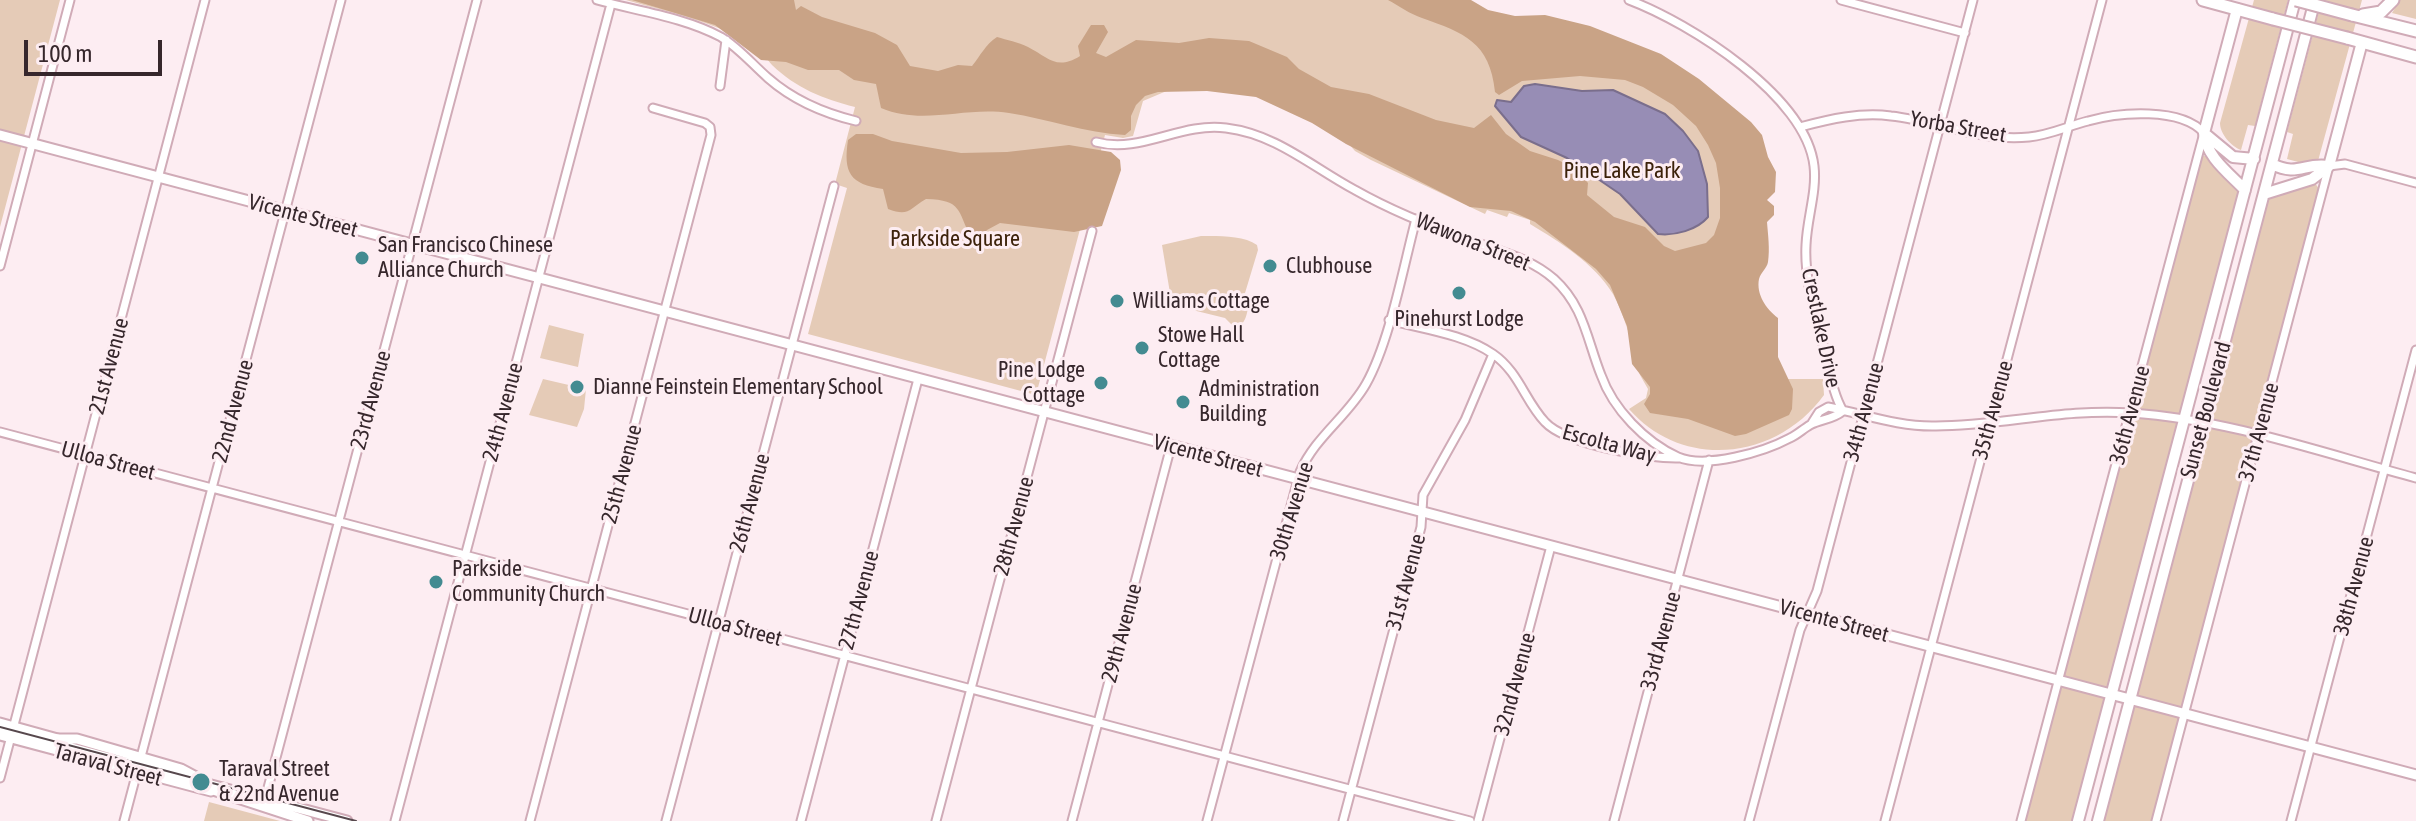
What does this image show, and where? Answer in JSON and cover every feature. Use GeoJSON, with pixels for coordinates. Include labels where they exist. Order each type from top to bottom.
{"type":"FeatureCollection","features":[{"type":"Feature","properties":{"kind":"main road"},"geometry":{"type":"LineString","coordinates":[[2203,0],[2416,57]]}},
{"type":"Feature","properties":{"kind":"main road"},"geometry":{"type":"LineString","coordinates":[[2296,0],[2416,31]]}},
{"type":"Feature","properties":{"kind":"main road","name":"Sunset Boulevard"},"geometry":{"type":"LineString","coordinates":[[2078,821],[2296,0]]}},
{"type":"Feature","properties":{"kind":"main road","name":"Sunset Boulevard"},"geometry":{"type":"LineString","coordinates":[[2098,821],[2315,0]]}},
{"type":"Feature","properties":{"kind":"main road"},"geometry":{"type":"LineString","coordinates":[[2352,15],[2375,14],[2393,0]]}},
{"type":"Feature","properties":{"kind":"main road","name":"36th Avenue"},"geometry":{"type":"LineString","coordinates":[[2204,133],[2237,9]]}},
{"type":"Feature","properties":{"kind":"main road","name":"37th Avenue"},"geometry":{"type":"LineString","coordinates":[[2329,166],[2362,42]]}},
{"type":"Feature","properties":{"kind":"main road"},"geometry":{"type":"LineString","coordinates":[[2204,133],[2233,157],[2254,159]]}},
{"type":"Feature","properties":{"kind":"main road"},"geometry":{"type":"LineString","coordinates":[[2204,133],[2211,154],[2245,190]]}},
{"type":"Feature","properties":{"kind":"main road"},"geometry":{"type":"LineString","coordinates":[[2272,164],[2288,171],[2315,165],[2329,166]]}},
{"type":"Feature","properties":{"kind":"main road"},"geometry":{"type":"LineString","coordinates":[[2264,194],[2317,177],[2329,166]]}},
{"type":"Feature","properties":{"kind":"street"},"geometry":{"type":"LineString","coordinates":[[0,266],[70,0]]}},
{"type":"Feature","properties":{"kind":"street","name":"21st Avenue"},"geometry":{"type":"LineString","coordinates":[[0,778],[205,0]]}},
{"type":"Feature","properties":{"kind":"street","name":"22nd Avenue"},"geometry":{"type":"LineString","coordinates":[[124,821],[341,0]]}},
{"type":"Feature","properties":{"kind":"street","name":"23rd Avenue"},"geometry":{"type":"LineString","coordinates":[[265,799],[477,0]]}},
{"type":"Feature","properties":{"kind":"street"},"geometry":{"type":"LineString","coordinates":[[597,0],[689,25],[726,40],[787,93],[822,110],[856,121]]}},
{"type":"Feature","properties":{"kind":"street","name":"Crestlake Drive"},"geometry":{"type":"LineString","coordinates":[[1629,0],[1685,26],[1723,51],[1768,90],[1800,127],[1810,147],[1815,176],[1806,247],[1809,286],[1836,396],[1843,411]]}},
{"type":"Feature","properties":{"kind":"street"},"geometry":{"type":"LineString","coordinates":[[1841,0],[1965,33]]}},
{"type":"Feature","properties":{"kind":"street","name":"34th Avenue"},"geometry":{"type":"LineString","coordinates":[[1749,821],[1800,630],[1817,591],[1973,0]]}},
{"type":"Feature","properties":{"kind":"street","name":"35th Avenue"},"geometry":{"type":"LineString","coordinates":[[1885,821],[2102,0]]}},
{"type":"Feature","properties":{"kind":"street","name":"24th Avenue"},"geometry":{"type":"LineString","coordinates":[[395,821],[611,4]]}},
{"type":"Feature","properties":{"kind":"street"},"geometry":{"type":"LineString","coordinates":[[720,86],[726,40]]}},
{"type":"Feature","properties":{"kind":"street","name":"25th Avenue"},"geometry":{"type":"LineString","coordinates":[[530,821],[711,139],[710,127],[702,122],[653,108]]}},
{"type":"Feature","properties":{"kind":"street","name":"Yorba Street"},"geometry":{"type":"LineString","coordinates":[[1800,127],[1863,115],[1903,117],[1979,136],[2006,138],[2044,135],[2101,117],[2141,114],[2187,120],[2204,133]]}},
{"type":"Feature","properties":{"kind":"street","name":"Wawona Street"},"geometry":{"type":"LineString","coordinates":[[1096,142],[1129,145],[1205,126],[1253,133],[1276,141],[1346,186],[1416,219],[1522,259],[1554,279],[1567,294],[1583,319],[1601,378],[1616,405],[1637,428],[1680,458]]}},
{"type":"Feature","properties":{"kind":"street","name":"36th Avenue"},"geometry":{"type":"LineString","coordinates":[[2021,821],[2204,133]]}},
{"type":"Feature","properties":{"kind":"street","name":"Vicente Street"},"geometry":{"type":"LineString","coordinates":[[0,135],[2416,775]]}},
{"type":"Feature","properties":{"kind":"street"},"geometry":{"type":"LineString","coordinates":[[2329,166],[2345,164],[2416,183]]}},
{"type":"Feature","properties":{"kind":"street","name":"37th Avenue"},"geometry":{"type":"LineString","coordinates":[[2156,821],[2329,166]]}},
{"type":"Feature","properties":{"kind":"street","name":"26th Avenue"},"geometry":{"type":"LineString","coordinates":[[666,821],[834,186]]}},
{"type":"Feature","properties":{"kind":"street","name":"30th Avenue"},"geometry":{"type":"LineString","coordinates":[[1207,821],[1298,479],[1312,450],[1345,414],[1376,364],[1416,219]]}},
{"type":"Feature","properties":{"kind":"street","name":"28th Avenue"},"geometry":{"type":"LineString","coordinates":[[936,821],[1092,231]]}},
{"type":"Feature","properties":{"kind":"street","name":"Escolta Way"},"geometry":{"type":"LineString","coordinates":[[1389,320],[1470,343],[1493,354],[1514,374],[1544,421],[1557,432],[1640,456],[1680,458]]}},
{"type":"Feature","properties":{"kind":"street","name":"38th Avenue"},"geometry":{"type":"LineString","coordinates":[[2291,821],[2416,350]]}},
{"type":"Feature","properties":{"kind":"street","name":"31st Avenue"},"geometry":{"type":"LineString","coordinates":[[1343,821],[1421,527],[1423,495],[1465,420],[1493,354]]}},
{"type":"Feature","properties":{"kind":"street","name":"27th Avenue"},"geometry":{"type":"LineString","coordinates":[[801,821],[918,379]]}},
{"type":"Feature","properties":{"kind":"street"},"geometry":{"type":"LineString","coordinates":[[1812,423],[1825,408],[1923,426],[1990,424],[2074,413],[2131,413],[2203,423],[2416,478]]}},
{"type":"Feature","properties":{"kind":"street"},"geometry":{"type":"LineString","coordinates":[[1680,458],[1709,460],[1735,457],[1771,447],[1812,423],[1831,419],[1843,411]]}},
{"type":"Feature","properties":{"kind":"street","name":"Ulloa Street"},"geometry":{"type":"LineString","coordinates":[[0,432],[1470,821]]}},
{"type":"Feature","properties":{"kind":"street","name":"29th Avenue"},"geometry":{"type":"LineString","coordinates":[[1072,821],[1171,446]]}},
{"type":"Feature","properties":{"kind":"street","name":"33rd Avenue"},"geometry":{"type":"LineString","coordinates":[[1614,821],[1709,460]]}},
{"type":"Feature","properties":{"kind":"street","name":"32nd Avenue"},"geometry":{"type":"LineString","coordinates":[[1478,821],[1551,546]]}},
{"type":"Feature","properties":{"kind":"street","name":"Taraval Street"},"geometry":{"type":"LineString","coordinates":[[0,722],[12,732],[139,765],[308,821]]}},
{"type":"Feature","properties":{"kind":"street","name":"Taraval Street"},"geometry":{"type":"LineString","coordinates":[[0,729],[190,779],[215,790],[265,799],[347,821]]}},
{"type":"Feature","properties":{"kind":"street","name":"Taraval Street"},"geometry":{"type":"LineString","coordinates":[[0,736],[12,732],[64,739]]}},
{"type":"Feature","properties":{"kind":"street","name":"Taraval Street"},"geometry":{"type":"LineString","coordinates":[[37,739],[77,739],[139,765],[181,769],[215,790]]}},
{"type":"Feature","properties":{"kind":"green space"},"geometry":{"type":"Polygon","coordinates":[[[0,0],[60,0],[0,227],[0,0]]]}},
{"type":"Feature","properties":{"kind":"green space","name":"Pine Lake Park"},"geometry":{"type":"Polygon","coordinates":[[[626,0],[1458,0],[1614,58],[1712,128],[1778,379],[1823,379],[1824,395],[1804,417],[1781,433],[1756,444],[1729,450],[1702,449],[1676,442],[1651,429],[1629,409],[1646,398],[1648,389],[1633,356],[1636,354],[1623,316],[1613,294],[1586,263],[1530,224],[1530,220],[1487,210],[1485,214],[1371,160],[1347,142],[1257,90],[1169,90],[1143,101],[1133,136],[1105,135],[1036,395],[808,334],[847,188],[835,184],[855,107],[800,86],[772,65],[754,44],[736,35],[626,0]]]}},
{"type":"Feature","properties":{"kind":"green space"},"geometry":{"type":"Polygon","coordinates":[[[2254,0],[2288,0],[2255,126],[2248,125],[2241,150],[2227,139],[2220,123],[2254,0]]]}},
{"type":"Feature","properties":{"kind":"green space"},"geometry":{"type":"Polygon","coordinates":[[[2322,0],[2362,0],[2318,161],[2302,163],[2287,159],[2293,134],[2287,132],[2322,0]]]}},
{"type":"Feature","properties":{"kind":"green space"},"geometry":{"type":"Polygon","coordinates":[[[2400,0],[2416,0],[2416,19],[2392,13],[2400,0]]]}},
{"type":"Feature","properties":{"kind":"green space"},"geometry":{"type":"Polygon","coordinates":[[[2199,154],[2217,160],[2245,190],[2078,821],[2021,821],[2199,154]]]}},
{"type":"Feature","properties":{"kind":"green space"},"geometry":{"type":"Polygon","coordinates":[[[2312,179],[2322,193],[2155,821],[2098,821],[2264,194],[2312,179]]]}},
{"type":"Feature","properties":{"kind":"green space"},"geometry":{"type":"Polygon","coordinates":[[[1201,236],[1238,238],[1257,245],[1245,293],[1250,299],[1247,313],[1238,326],[1234,327],[1225,318],[1172,305],[1162,245],[1201,236]]]}},
{"type":"Feature","properties":{"kind":"green space"},"geometry":{"type":"Polygon","coordinates":[[[549,325],[584,334],[578,367],[540,358],[549,325]]]}},
{"type":"Feature","properties":{"kind":"green space"},"geometry":{"type":"Polygon","coordinates":[[[543,379],[586,389],[584,409],[577,427],[529,415],[543,379]]]}},
{"type":"Feature","properties":{"kind":"green space"},"geometry":{"type":"Polygon","coordinates":[[[209,802],[280,821],[204,821],[209,802]]]}},
{"type":"Feature","properties":{"kind":"shaded area"},"geometry":{"type":"Polygon","coordinates":[[[632,0],[794,0],[796,10],[801,6],[822,17],[875,33],[897,45],[910,66],[938,71],[958,65],[972,66],[997,37],[1024,45],[1052,61],[1072,60],[1080,56],[1078,46],[1091,25],[1104,25],[1108,32],[1096,53],[1106,57],[1136,40],[1179,43],[1209,38],[1249,41],[1287,57],[1299,69],[1331,87],[1369,94],[1436,120],[1474,128],[1491,115],[1506,134],[1530,151],[1574,168],[1588,183],[1587,195],[1614,217],[1645,227],[1664,246],[1675,251],[1706,243],[1714,235],[1720,218],[1716,163],[1696,126],[1673,105],[1625,80],[1580,76],[1522,81],[1499,95],[1495,92],[1487,61],[1472,42],[1388,0],[1471,0],[1488,10],[1515,16],[1545,15],[1590,26],[1661,54],[1699,79],[1751,122],[1762,135],[1776,172],[1775,192],[1767,200],[1774,206],[1774,215],[1767,222],[1768,262],[1759,279],[1759,290],[1766,306],[1778,318],[1778,357],[1793,389],[1792,409],[1789,415],[1735,436],[1688,419],[1650,413],[1644,404],[1650,387],[1632,364],[1627,326],[1610,285],[1596,269],[1535,222],[1511,211],[1470,207],[1346,144],[1312,123],[1256,97],[1207,91],[1158,92],[1145,96],[1136,105],[1131,116],[1131,130],[1125,135],[1095,132],[1009,113],[928,116],[897,113],[881,108],[876,84],[854,80],[839,70],[808,70],[786,62],[761,60],[715,25],[632,0]]]}},
{"type":"Feature","properties":{"kind":"shaded area"},"geometry":{"type":"Polygon","coordinates":[[[1535,84],[1582,91],[1613,90],[1665,114],[1698,151],[1707,184],[1708,217],[1685,231],[1658,234],[1620,194],[1567,158],[1521,137],[1495,106],[1497,100],[1511,102],[1524,86],[1535,84]]]}},
{"type":"Feature","properties":{"kind":"shaded area"},"geometry":{"type":"Polygon","coordinates":[[[856,134],[873,134],[892,141],[961,153],[1007,152],[1069,145],[1111,152],[1120,160],[1121,170],[1102,226],[1074,232],[1000,223],[987,230],[980,239],[971,237],[957,209],[947,202],[926,199],[905,212],[888,209],[883,189],[856,180],[848,169],[848,140],[856,134]]]}},
{"type":"Feature","properties":{"kind":"tram line"},"geometry":{"type":"LineString","coordinates":[[0,727],[356,821]]}},
{"type":"Feature","properties":{"kind":"place","name":"San Francisco Chinese Alliance Church"},"geometry":{"type":"Point","coordinates":[362,258]}},
{"type":"Feature","properties":{"kind":"place","name":"Clubhouse"},"geometry":{"type":"Point","coordinates":[1270,266]}},
{"type":"Feature","properties":{"kind":"place","name":"Pinehurst Lodge"},"geometry":{"type":"Point","coordinates":[1459,293]}},
{"type":"Feature","properties":{"kind":"place","name":"Williams Cottage"},"geometry":{"type":"Point","coordinates":[1117,301]}},
{"type":"Feature","properties":{"kind":"place","name":"Stowe Hall Cottage"},"geometry":{"type":"Point","coordinates":[1142,348]}},
{"type":"Feature","properties":{"kind":"place","name":"Pine Lodge Cottage"},"geometry":{"type":"Point","coordinates":[1101,383]}},
{"type":"Feature","properties":{"kind":"place","name":"Dianne Feinstein Elementary School"},"geometry":{"type":"Point","coordinates":[577,387]}},
{"type":"Feature","properties":{"kind":"place","name":"Administration Building"},"geometry":{"type":"Point","coordinates":[1183,402]}},
{"type":"Feature","properties":{"kind":"place","name":"Parkside Community Church"},"geometry":{"type":"Point","coordinates":[436,582]}},
{"type":"Feature","properties":{"kind":"place","name":"Taraval Street & 22nd Avenue"},"geometry":{"type":"Point","coordinates":[201,782]}},
{"type":"Feature","properties":{"kind":"park label","name":"Parkside Square"},"geometry":{"type":"Point","coordinates":[955,239]}}]}
